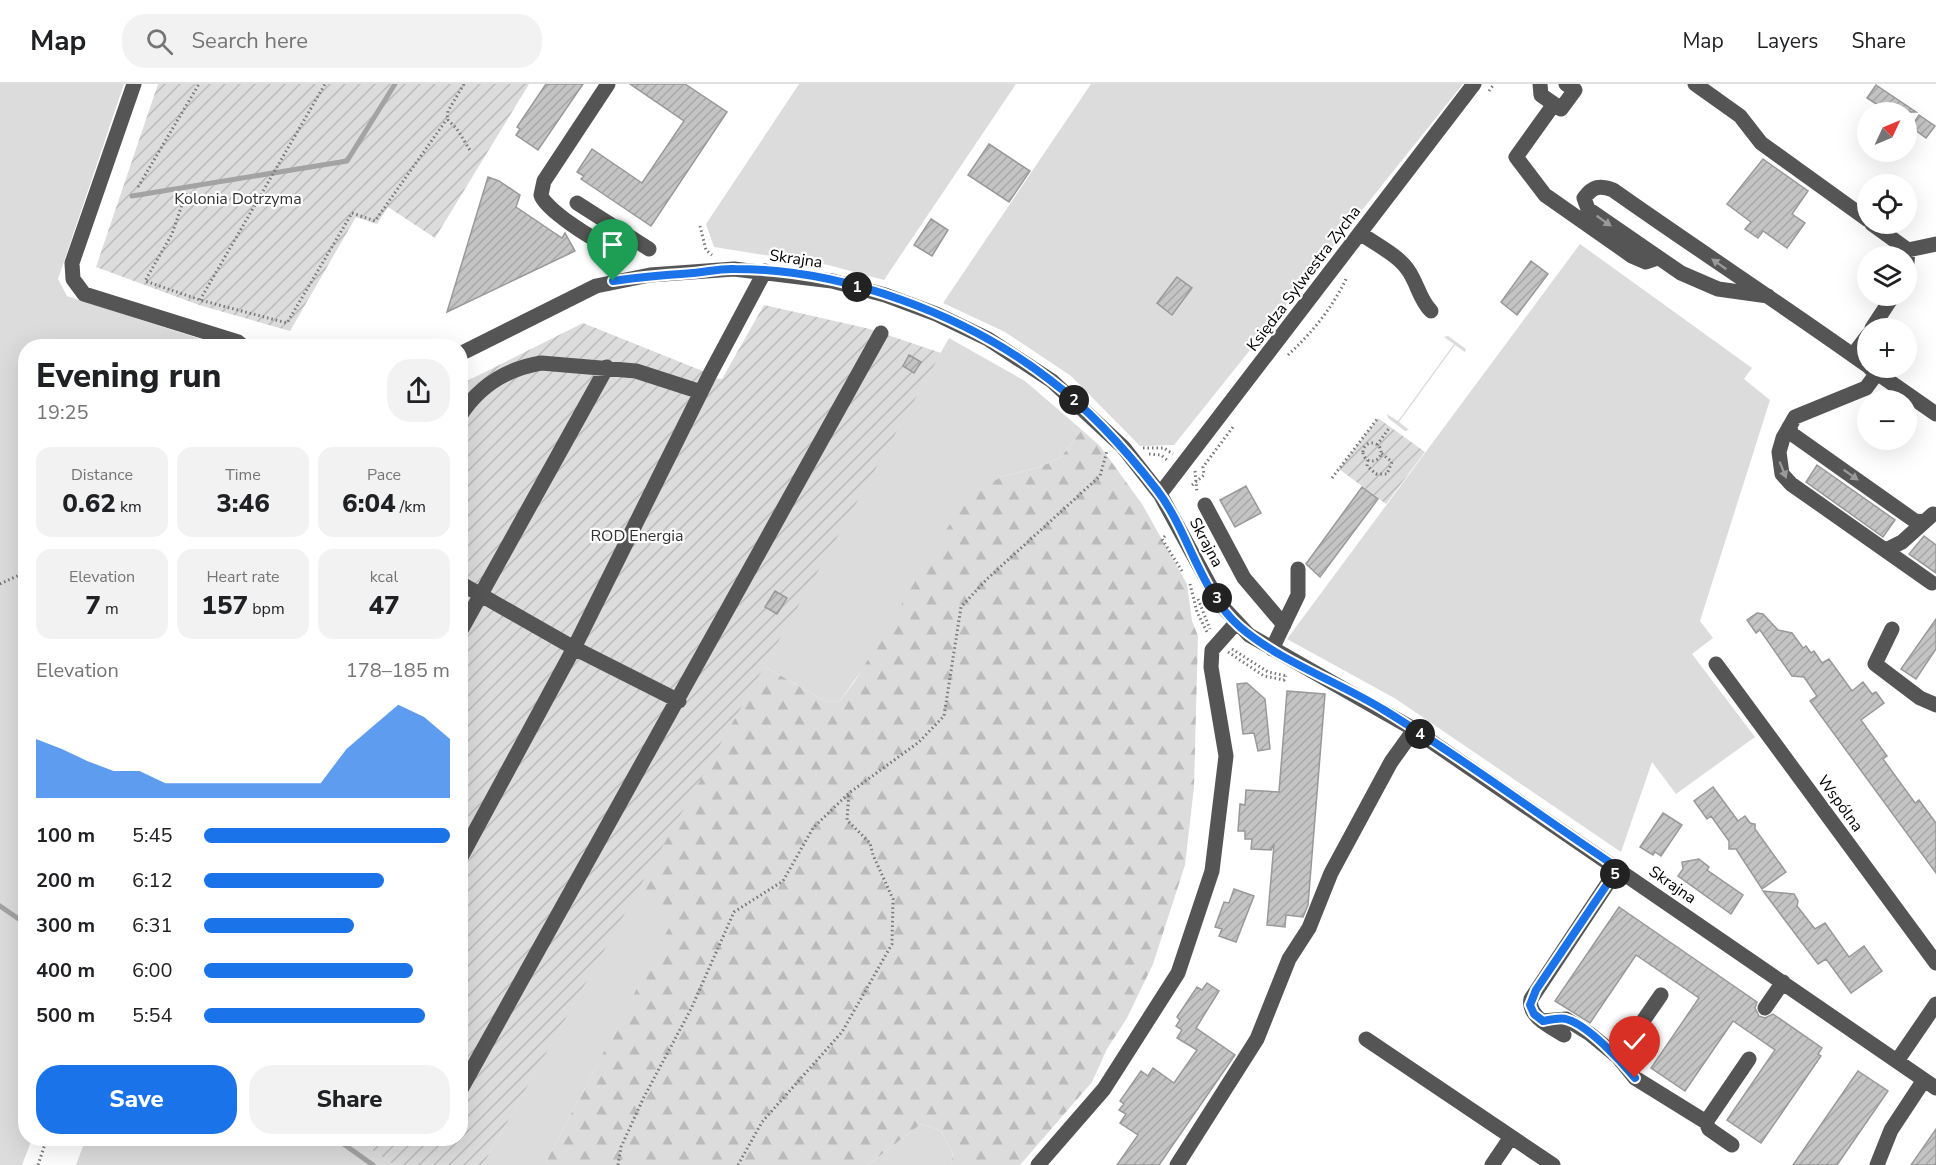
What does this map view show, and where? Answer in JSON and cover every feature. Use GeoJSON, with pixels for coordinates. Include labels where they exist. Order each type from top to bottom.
{"type":"FeatureCollection","features":[{"type":"Feature","properties":{"kind":"street"},"geometry":{"type":"LineString","coordinates":[[134,84],[72,263],[73,279],[84,294],[228,339]]}},
{"type":"Feature","properties":{"kind":"street"},"geometry":{"type":"LineString","coordinates":[[608,84],[544,181],[541,195],[550,209],[601,242],[612,245],[634,241]]}},
{"type":"Feature","properties":{"kind":"street","name":"Księdza Sylwestra Zycha"},"geometry":{"type":"LineString","coordinates":[[1160,494],[1474,84]]}},
{"type":"Feature","properties":{"kind":"street"},"geometry":{"type":"LineString","coordinates":[[1540,84],[1541,95],[1561,109],[1575,90],[1566,84]]}},
{"type":"Feature","properties":{"kind":"street"},"geometry":{"type":"LineString","coordinates":[[1695,84],[1740,116],[1761,143],[1857,212]]}},
{"type":"Feature","properties":{"kind":"street"},"geometry":{"type":"LineString","coordinates":[[1554,104],[1516,157],[1545,195],[1632,256],[1646,262],[1658,258]]}},
{"type":"Feature","properties":{"kind":"street"},"geometry":{"type":"LineString","coordinates":[[1768,296],[1718,289],[1681,273],[1588,209],[1584,198],[1592,189],[1602,186],[1613,190],[1768,296],[1857,358]]}},
{"type":"Feature","properties":{"kind":"street"},"geometry":{"type":"LineString","coordinates":[[577,202],[649,249]]}},
{"type":"Feature","properties":{"kind":"street"},"geometry":{"type":"LineString","coordinates":[[1360,233],[1406,267],[1416,282],[1422,301],[1431,311]]}},
{"type":"Feature","properties":{"kind":"street"},"geometry":{"type":"LineString","coordinates":[[1886,234],[1902,246]]}},
{"type":"Feature","properties":{"kind":"street"},"geometry":{"type":"LineString","coordinates":[[1917,248],[1936,244]]}},
{"type":"Feature","properties":{"kind":"street","name":"Skrajna"},"geometry":{"type":"LineString","coordinates":[[468,350],[579,294],[613,281],[650,275],[734,268],[832,281],[885,295],[936,314],[988,339],[1025,362],[1074,400],[1123,447],[1160,494],[1220,604],[1236,623],[1272,649],[1353,692],[1414,730],[1930,1084]]}},
{"type":"Feature","properties":{"kind":"street"},"geometry":{"type":"LineString","coordinates":[[468,844],[574,648],[701,392],[765,271]]}},
{"type":"Feature","properties":{"kind":"street"},"geometry":{"type":"LineString","coordinates":[[468,1077],[679,701],[881,333]]}},
{"type":"Feature","properties":{"kind":"street"},"geometry":{"type":"LineString","coordinates":[[1853,355],[1857,350]]}},
{"type":"Feature","properties":{"kind":"street"},"geometry":{"type":"LineString","coordinates":[[468,404],[475,393],[528,365],[541,363],[636,371],[701,392]]}},
{"type":"Feature","properties":{"kind":"street"},"geometry":{"type":"LineString","coordinates":[[468,618],[607,367]]}},
{"type":"Feature","properties":{"kind":"street"},"geometry":{"type":"LineString","coordinates":[[1869,378],[1866,388],[1792,422],[1779,452],[1782,474],[1791,484],[1932,583]]}},
{"type":"Feature","properties":{"kind":"street"},"geometry":{"type":"LineString","coordinates":[[1885,378],[1936,414]]}},
{"type":"Feature","properties":{"kind":"street"},"geometry":{"type":"LineString","coordinates":[[1792,422],[1792,434],[1915,521],[1928,518],[1902,542],[1886,550]]}},
{"type":"Feature","properties":{"kind":"street"},"geometry":{"type":"LineString","coordinates":[[1205,505],[1244,578],[1284,626]]}},
{"type":"Feature","properties":{"kind":"street"},"geometry":{"type":"LineString","coordinates":[[1272,649],[1298,595],[1298,569]]}},
{"type":"Feature","properties":{"kind":"street"},"geometry":{"type":"LineString","coordinates":[[468,587],[574,648],[679,701]]}},
{"type":"Feature","properties":{"kind":"street"},"geometry":{"type":"LineString","coordinates":[[1038,1165],[1104,1089],[1178,973],[1212,871],[1226,756],[1211,667],[1212,650],[1236,623]]}},
{"type":"Feature","properties":{"kind":"street"},"geometry":{"type":"LineString","coordinates":[[1892,629],[1875,664],[1920,698],[1936,705]]}},
{"type":"Feature","properties":{"kind":"street","name":"Wspólna"},"geometry":{"type":"LineString","coordinates":[[1716,664],[1936,963]]}},
{"type":"Feature","properties":{"kind":"street"},"geometry":{"type":"LineString","coordinates":[[1177,1165],[1257,1039],[1289,959],[1309,928],[1331,873],[1391,762],[1414,730]]}},
{"type":"Feature","properties":{"kind":"street"},"geometry":{"type":"LineString","coordinates":[[1564,1035],[1534,1014],[1530,1005],[1531,999],[1618,868]]}},
{"type":"Feature","properties":{"kind":"street"},"geometry":{"type":"LineString","coordinates":[[1765,1008],[1783,982]]}},
{"type":"Feature","properties":{"kind":"street"},"geometry":{"type":"LineString","coordinates":[[1618,1058],[1661,995]]}},
{"type":"Feature","properties":{"kind":"street"},"geometry":{"type":"LineString","coordinates":[[1897,1061],[1936,1004]]}},
{"type":"Feature","properties":{"kind":"street"},"geometry":{"type":"LineString","coordinates":[[1543,1021],[1566,1018],[1590,1034],[1618,1058],[1635,1078],[1706,1122],[1709,1129],[1732,1144]]}},
{"type":"Feature","properties":{"kind":"street"},"geometry":{"type":"LineString","coordinates":[[1366,1039],[1553,1165]]}},
{"type":"Feature","properties":{"kind":"street"},"geometry":{"type":"LineString","coordinates":[[1706,1122],[1749,1059]]}},
{"type":"Feature","properties":{"kind":"street"},"geometry":{"type":"LineString","coordinates":[[1877,1165],[1891,1130],[1930,1084]]}},
{"type":"Feature","properties":{"kind":"street"},"geometry":{"type":"LineString","coordinates":[[1492,1165],[1511,1137]]}},
{"type":"Feature","properties":{"kind":"path"},"geometry":{"type":"LineString","coordinates":[[138,187],[199,84]]}},
{"type":"Feature","properties":{"kind":"path"},"geometry":{"type":"LineString","coordinates":[[200,300],[268,178],[325,84]]}},
{"type":"Feature","properties":{"kind":"path"},"geometry":{"type":"LineString","coordinates":[[186,193],[172,234],[145,281],[200,300],[287,323],[352,213],[375,221],[447,119],[448,111],[464,84]]}},
{"type":"Feature","properties":{"kind":"path"},"geometry":{"type":"LineString","coordinates":[[1487,93],[1494,84]]}},
{"type":"Feature","properties":{"kind":"path"},"geometry":{"type":"LineString","coordinates":[[447,119],[457,129],[471,152]]}},
{"type":"Feature","properties":{"kind":"path"},"geometry":{"type":"LineString","coordinates":[[1284,358],[1314,328],[1337,297],[1351,272]]}},
{"type":"Feature","properties":{"kind":"path"},"geometry":{"type":"LineString","coordinates":[[1332,478],[1378,418]]}},
{"type":"Feature","properties":{"kind":"path"},"geometry":{"type":"LineString","coordinates":[[1192,485],[1204,475],[1203,467],[1238,420]]}},
{"type":"Feature","properties":{"kind":"path"},"geometry":{"type":"LineString","coordinates":[[1377,444],[1390,427]]}},
{"type":"Feature","properties":{"kind":"path"},"geometry":{"type":"LineString","coordinates":[[1377,444],[1369,444],[1364,448],[1364,456],[1368,460],[1377,460],[1382,453]]}},
{"type":"Feature","properties":{"kind":"path"},"geometry":{"type":"LineString","coordinates":[[1368,460],[1367,466],[1376,474],[1387,474],[1392,462],[1382,453],[1377,444]]}},
{"type":"Feature","properties":{"kind":"path"},"geometry":{"type":"LineString","coordinates":[[618,1165],[621,1147],[644,1097],[691,1009],[734,912],[783,881],[813,828],[849,793],[920,742],[944,716],[961,607],[987,579],[1093,484],[1100,476],[1107,450]]}},
{"type":"Feature","properties":{"kind":"path"},"geometry":{"type":"LineString","coordinates":[[0,584],[18,576]]}},
{"type":"Feature","properties":{"kind":"path"},"geometry":{"type":"LineString","coordinates":[[738,1165],[762,1122],[842,1032],[892,944],[893,899],[870,843],[847,820],[849,793]]}},
{"type":"Feature","properties":{"kind":"path"},"geometry":{"type":"LineString","coordinates":[[38,1165],[44,1146]]}},
{"type":"Feature","properties":{"kind":"green space"},"geometry":{"type":"Polygon","coordinates":[[[0,84],[124,84],[58,279],[67,296],[200,339],[18,339],[18,1146],[29,1146],[22,1165],[0,1165],[0,84]]]}},
{"type":"Feature","properties":{"kind":"green space","name":"Kolonia Dotrzyma"},"geometry":{"type":"Polygon","coordinates":[[[158,84],[529,84],[435,238],[388,207],[377,224],[356,217],[290,331],[199,305],[96,267],[158,84]]]}},
{"type":"Feature","properties":{"kind":"green space"},"geometry":{"type":"Polygon","coordinates":[[[799,84],[1016,84],[884,280],[828,265],[714,247],[706,224],[799,84]]]}},
{"type":"Feature","properties":{"kind":"green space"},"geometry":{"type":"Polygon","coordinates":[[[1091,84],[1463,84],[1174,445],[1140,446],[1071,376],[1005,332],[943,303],[1091,84]]]}},
{"type":"Feature","properties":{"kind":"green space"},"geometry":{"type":"Polygon","coordinates":[[[1580,244],[1752,368],[1744,379],[1770,400],[1700,621],[1713,638],[1692,654],[1755,737],[1676,794],[1652,762],[1621,852],[1396,699],[1287,639],[1580,244]]]}},
{"type":"Feature","properties":{"kind":"green space","name":"ROD Energia"},"geometry":{"type":"Polygon","coordinates":[[[764,305],[870,329],[941,353],[483,1165],[394,1165],[366,1146],[468,1146],[468,380],[583,323],[710,374],[714,378],[722,379],[764,305]]]}},
{"type":"Feature","properties":{"kind":"green space"},"geometry":{"type":"Polygon","coordinates":[[[1448,336],[1466,349],[1465,352],[1455,345],[1399,422],[1409,430],[1405,431],[1388,418],[1387,414],[1398,421],[1454,344],[1444,337],[1448,336]]]}},
{"type":"Feature","properties":{"kind":"green space"},"geometry":{"type":"Polygon","coordinates":[[[949,338],[1025,381],[1082,430],[1061,457],[1040,467],[1001,477],[839,702],[825,701],[764,666],[949,338]]]}},
{"type":"Feature","properties":{"kind":"green space"},"geometry":{"type":"Polygon","coordinates":[[[1378,418],[1425,452],[1386,504],[1339,469],[1378,418]]]}},
{"type":"Feature","properties":{"kind":"green space"},"geometry":{"type":"Polygon","coordinates":[[[1082,430],[1100,446],[1142,504],[1187,584],[1192,621],[1198,636],[1194,787],[1185,865],[1153,964],[1127,1018],[1107,1049],[1092,1082],[1020,1165],[950,1165],[953,1154],[941,1131],[921,1124],[868,1165],[550,1165],[546,1162],[674,918],[634,896],[764,666],[825,701],[839,702],[855,681],[948,527],[973,494],[1001,477],[1040,467],[1061,457],[1082,430]]]}},
{"type":"Feature","properties":{"kind":"green space"},"geometry":{"type":"Polygon","coordinates":[[[634,896],[675,917],[546,1162],[550,1165],[483,1165],[634,896]]]}},
{"type":"Feature","properties":{"kind":"green space"},"geometry":{"type":"Polygon","coordinates":[[[921,1124],[941,1131],[953,1154],[950,1165],[868,1165],[921,1124]]]}},
{"type":"Feature","properties":{"kind":"green space"},"geometry":{"type":"Polygon","coordinates":[[[83,1146],[366,1146],[394,1165],[76,1165],[83,1146]]]}},
{"type":"Feature","properties":{"kind":"building"},"geometry":{"type":"Polygon","coordinates":[[[546,84],[583,84],[538,150],[516,135],[520,129],[517,127],[546,84]]]}},
{"type":"Feature","properties":{"kind":"building"},"geometry":{"type":"Polygon","coordinates":[[[630,84],[685,84],[727,112],[651,226],[581,179],[584,176],[577,172],[592,149],[642,183],[684,121],[630,84]]]}},
{"type":"Feature","properties":{"kind":"building"},"geometry":{"type":"Polygon","coordinates":[[[1876,85],[1901,102],[1874,102],[1867,98],[1876,85]]]}},
{"type":"Feature","properties":{"kind":"building"},"geometry":{"type":"Polygon","coordinates":[[[1919,115],[1935,126],[1926,138],[1917,131],[1919,115]]]}},
{"type":"Feature","properties":{"kind":"building"},"geometry":{"type":"Polygon","coordinates":[[[989,144],[1030,171],[1009,202],[968,175],[989,144]]]}},
{"type":"Feature","properties":{"kind":"building"},"geometry":{"type":"Polygon","coordinates":[[[1763,159],[1808,191],[1792,214],[1805,223],[1787,248],[1763,231],[1758,238],[1745,229],[1751,222],[1727,204],[1763,159]]]}},
{"type":"Feature","properties":{"kind":"building"},"geometry":{"type":"Polygon","coordinates":[[[488,177],[499,181],[520,195],[516,207],[562,238],[565,233],[575,251],[447,312],[488,177]]]}},
{"type":"Feature","properties":{"kind":"building"},"geometry":{"type":"Polygon","coordinates":[[[931,219],[948,230],[932,256],[914,245],[931,219]]]}},
{"type":"Feature","properties":{"kind":"building"},"geometry":{"type":"Polygon","coordinates":[[[1531,261],[1548,274],[1517,315],[1501,302],[1531,261]]]}},
{"type":"Feature","properties":{"kind":"building"},"geometry":{"type":"Polygon","coordinates":[[[1177,277],[1192,288],[1172,315],[1157,303],[1177,277]]]}},
{"type":"Feature","properties":{"kind":"building"},"geometry":{"type":"Polygon","coordinates":[[[909,355],[921,362],[914,373],[903,366],[909,355]]]}},
{"type":"Feature","properties":{"kind":"building"},"geometry":{"type":"Polygon","coordinates":[[[1817,465],[1895,520],[1883,537],[1806,482],[1817,465]]]}},
{"type":"Feature","properties":{"kind":"building"},"geometry":{"type":"Polygon","coordinates":[[[1246,486],[1261,513],[1235,527],[1220,500],[1246,486]]]}},
{"type":"Feature","properties":{"kind":"building"},"geometry":{"type":"Polygon","coordinates":[[[1362,487],[1378,499],[1320,577],[1306,564],[1362,487]]]}},
{"type":"Feature","properties":{"kind":"building"},"geometry":{"type":"Polygon","coordinates":[[[1924,536],[1936,545],[1936,573],[1909,554],[1924,536]]]}},
{"type":"Feature","properties":{"kind":"building"},"geometry":{"type":"Polygon","coordinates":[[[775,591],[787,598],[777,614],[765,607],[775,591]]]}},
{"type":"Feature","properties":{"kind":"building"},"geometry":{"type":"Polygon","coordinates":[[[1757,613],[1763,614],[1778,630],[1792,633],[1803,648],[1806,646],[1811,653],[1814,651],[1822,663],[1829,659],[1852,691],[1863,682],[1872,694],[1876,692],[1884,703],[1861,720],[1887,756],[1883,759],[1915,803],[1919,800],[1936,823],[1936,873],[1810,701],[1817,696],[1804,677],[1792,676],[1760,630],[1756,633],[1747,620],[1757,613]]]}},
{"type":"Feature","properties":{"kind":"building"},"geometry":{"type":"Polygon","coordinates":[[[1936,619],[1936,649],[1916,679],[1901,669],[1936,619]]]}},
{"type":"Feature","properties":{"kind":"building"},"geometry":{"type":"Polygon","coordinates":[[[1247,683],[1265,699],[1270,749],[1258,751],[1254,733],[1243,734],[1237,684],[1247,683]]]}},
{"type":"Feature","properties":{"kind":"building"},"geometry":{"type":"Polygon","coordinates":[[[1287,691],[1325,694],[1308,905],[1303,917],[1286,915],[1285,927],[1267,925],[1274,844],[1271,850],[1251,849],[1252,839],[1245,839],[1245,831],[1238,831],[1240,804],[1245,805],[1246,790],[1279,792],[1287,691]]]}},
{"type":"Feature","properties":{"kind":"building"},"geometry":{"type":"Polygon","coordinates":[[[1713,787],[1738,821],[1745,816],[1750,823],[1755,824],[1755,829],[1786,872],[1762,889],[1736,849],[1729,849],[1729,841],[1711,816],[1707,819],[1694,801],[1713,787]]]}},
{"type":"Feature","properties":{"kind":"building"},"geometry":{"type":"Polygon","coordinates":[[[1663,813],[1682,825],[1661,856],[1655,852],[1653,855],[1640,847],[1663,813]]]}},
{"type":"Feature","properties":{"kind":"building"},"geometry":{"type":"Polygon","coordinates":[[[1699,859],[1709,867],[1707,870],[1743,895],[1731,914],[1678,876],[1683,869],[1682,862],[1699,859]]]}},
{"type":"Feature","properties":{"kind":"building"},"geometry":{"type":"Polygon","coordinates":[[[1234,889],[1254,896],[1236,942],[1219,936],[1222,929],[1215,927],[1224,902],[1229,903],[1234,889]]]}},
{"type":"Feature","properties":{"kind":"building"},"geometry":{"type":"Polygon","coordinates":[[[1763,891],[1794,894],[1798,901],[1797,906],[1815,929],[1825,923],[1849,957],[1864,946],[1882,971],[1851,993],[1826,959],[1818,964],[1763,891]]]}},
{"type":"Feature","properties":{"kind":"building"},"geometry":{"type":"Polygon","coordinates":[[[1619,907],[1757,1002],[1755,1008],[1759,1016],[1765,1018],[1773,1014],[1822,1048],[1818,1054],[1821,1056],[1761,1143],[1727,1120],[1775,1050],[1733,1021],[1685,1091],[1651,1068],[1699,998],[1636,955],[1590,1023],[1555,1001],[1619,907]]]}},
{"type":"Feature","properties":{"kind":"building"},"geometry":{"type":"Polygon","coordinates":[[[1207,983],[1219,991],[1196,1028],[1235,1055],[1159,1165],[1117,1165],[1138,1135],[1120,1123],[1126,1114],[1119,1110],[1124,1104],[1120,1101],[1141,1071],[1148,1076],[1153,1068],[1174,1083],[1197,1050],[1177,1038],[1182,1030],[1176,1026],[1180,1020],[1177,1017],[1197,987],[1202,990],[1207,983]]]}},
{"type":"Feature","properties":{"kind":"building"},"geometry":{"type":"Polygon","coordinates":[[[1858,1071],[1888,1091],[1837,1165],[1793,1165],[1858,1071]]]}},
{"type":"Feature","properties":{"kind":"building"},"geometry":{"type":"Polygon","coordinates":[[[1936,1129],[1936,1165],[1911,1165],[1936,1129]]]}},
{"type":"Feature","properties":{"kind":"waterway"},"geometry":{"type":"LineString","coordinates":[[132,196],[347,161],[395,84]]}},
{"type":"Feature","properties":{"kind":"waterway"},"geometry":{"type":"LineString","coordinates":[[0,906],[18,918]]}},
{"type":"Feature","properties":{"kind":"waterway"},"geometry":{"type":"LineString","coordinates":[[346,1146],[373,1165]]}},
{"type":"Feature","properties":{"kind":"route"},"geometry":{"type":"LineString","coordinates":[[613,281],[650,275],[734,268],[804,276],[852,285],[936,314],[988,339],[1052,381],[1123,447],[1160,494],[1220,604],[1236,623],[1272,649],[1384,710],[1618,868],[1536,990],[1530,1005],[1534,1014],[1543,1021],[1566,1018],[1590,1034],[1618,1058],[1635,1078]]}}]}
